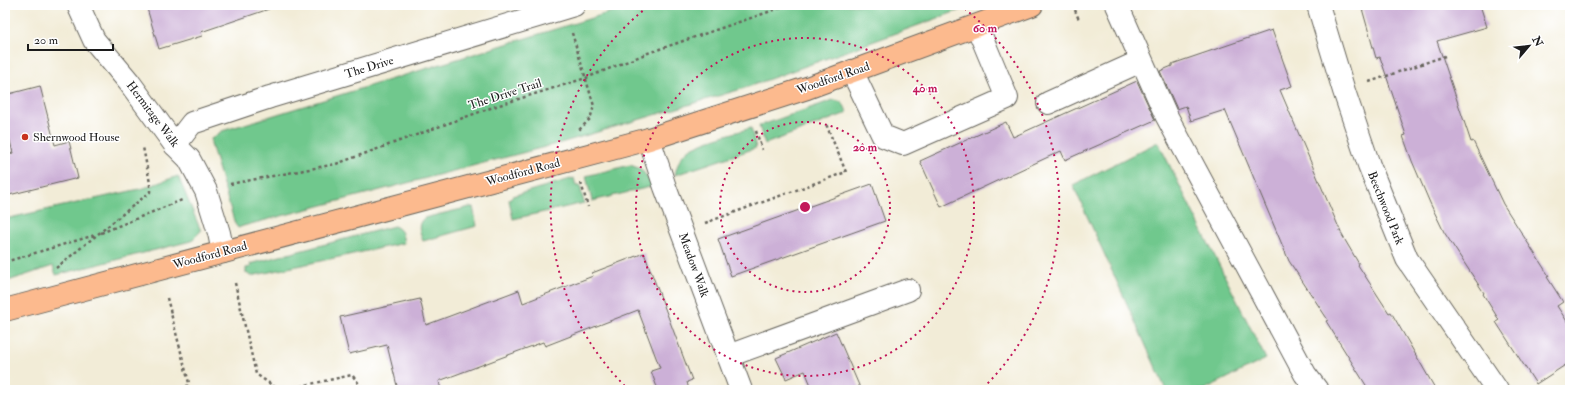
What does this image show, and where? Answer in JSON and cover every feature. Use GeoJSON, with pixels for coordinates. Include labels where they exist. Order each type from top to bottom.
{"type":"FeatureCollection","features":[{"type":"Feature","properties":{"kind":"main road","name":"Woodford Road"},"geometry":{"type":"LineString","coordinates":[[5,310],[649,139],[852,72],[1032,5]]}},
{"type":"Feature","properties":{"kind":"street","name":"Hermitage Walk"},"geometry":{"type":"LineString","coordinates":[[78,5],[94,40],[129,82],[175,145],[189,159],[206,191],[219,233],[223,252]]}},
{"type":"Feature","properties":{"kind":"street"},"geometry":{"type":"LineString","coordinates":[[1117,5],[1166,116],[1305,374],[1317,390]]}},
{"type":"Feature","properties":{"kind":"street","name":"Beechwood Park"},"geometry":{"type":"LineString","coordinates":[[1318,5],[1344,91],[1369,165],[1407,258],[1497,390]]}},
{"type":"Feature","properties":{"kind":"street","name":"The Drive"},"geometry":{"type":"LineString","coordinates":[[175,145],[192,123],[270,97],[569,6]]}},
{"type":"Feature","properties":{"kind":"street"},"geometry":{"type":"LineString","coordinates":[[852,72],[882,136],[903,144],[1007,98],[977,26]]}},
{"type":"Feature","properties":{"kind":"street"},"geometry":{"type":"LineString","coordinates":[[1048,103],[1141,61]]}},
{"type":"Feature","properties":{"kind":"street","name":"Meadow Walk"},"geometry":{"type":"LineString","coordinates":[[649,139],[741,390]]}},
{"type":"Feature","properties":{"kind":"street"},"geometry":{"type":"LineString","coordinates":[[728,356],[908,290]]}},
{"type":"Feature","properties":{"kind":"path","name":"The Drive Trail"},"geometry":{"type":"LineString","coordinates":[[224,185],[336,164],[496,106],[586,78],[648,53],[789,5]]}},
{"type":"Feature","properties":{"kind":"path"},"geometry":{"type":"LineString","coordinates":[[569,6],[594,106],[590,119],[577,131],[573,132]]}},
{"type":"Feature","properties":{"kind":"path"},"geometry":{"type":"LineString","coordinates":[[1075,10],[1079,20]]}},
{"type":"Feature","properties":{"kind":"path"},"geometry":{"type":"LineString","coordinates":[[1344,91],[1445,56]]}},
{"type":"Feature","properties":{"kind":"path"},"geometry":{"type":"LineString","coordinates":[[700,224],[846,172],[826,124]]}},
{"type":"Feature","properties":{"kind":"path"},"geometry":{"type":"LineString","coordinates":[[55,269],[150,192],[147,163],[142,141]]}},
{"type":"Feature","properties":{"kind":"path"},"geometry":{"type":"LineString","coordinates":[[578,177],[583,186],[588,207]]}},
{"type":"Feature","properties":{"kind":"path"},"geometry":{"type":"LineString","coordinates":[[5,262],[97,235],[187,197]]}},
{"type":"Feature","properties":{"kind":"path"},"geometry":{"type":"LineString","coordinates":[[235,282],[256,374],[279,390]]}},
{"type":"Feature","properties":{"kind":"path"},"geometry":{"type":"LineString","coordinates":[[167,298],[189,383],[185,390]]}},
{"type":"Feature","properties":{"kind":"path"},"geometry":{"type":"LineString","coordinates":[[283,390],[352,375],[364,390]]}},
{"type":"Feature","properties":{"kind":"green space"},"geometry":{"type":"Polygon","coordinates":[[[634,5],[974,5],[745,88],[564,142],[238,228],[235,224],[211,144],[211,139],[222,131],[634,5]]]}},
{"type":"Feature","properties":{"kind":"green space"},"geometry":{"type":"Polygon","coordinates":[[[833,100],[839,101],[843,104],[847,113],[765,144],[759,126],[833,100]]]}},
{"type":"Feature","properties":{"kind":"green space"},"geometry":{"type":"Polygon","coordinates":[[[751,128],[756,148],[675,175],[680,159],[688,150],[725,135],[751,128]]]}},
{"type":"Feature","properties":{"kind":"green space"},"geometry":{"type":"Polygon","coordinates":[[[1158,142],[1266,359],[1203,390],[1166,390],[1073,185],[1158,142]]]}},
{"type":"Feature","properties":{"kind":"green space"},"geometry":{"type":"Polygon","coordinates":[[[630,165],[641,169],[654,186],[592,201],[586,176],[630,165]]]}},
{"type":"Feature","properties":{"kind":"green space"},"geometry":{"type":"Polygon","coordinates":[[[178,176],[201,231],[191,241],[56,275],[53,266],[5,282],[5,219],[144,188],[178,176]]]}},
{"type":"Feature","properties":{"kind":"green space"},"geometry":{"type":"Polygon","coordinates":[[[574,178],[576,186],[580,186],[584,203],[513,219],[509,200],[512,196],[574,178]]]}},
{"type":"Feature","properties":{"kind":"green space"},"geometry":{"type":"Polygon","coordinates":[[[473,207],[477,226],[423,241],[419,226],[424,218],[473,207]]]}},
{"type":"Feature","properties":{"kind":"green space"},"geometry":{"type":"Polygon","coordinates":[[[394,226],[401,231],[404,243],[251,276],[246,273],[246,268],[251,267],[250,264],[394,226]]]}},
{"type":"Feature","properties":{"kind":"building"},"geometry":{"type":"Polygon","coordinates":[[[146,5],[268,5],[269,9],[201,32],[202,36],[159,49],[146,5]]]}},
{"type":"Feature","properties":{"kind":"building"},"geometry":{"type":"Polygon","coordinates":[[[1361,5],[1480,5],[1487,27],[1437,41],[1471,142],[1473,141],[1503,204],[1549,276],[1547,277],[1563,302],[1557,306],[1570,326],[1570,362],[1536,384],[1496,322],[1499,320],[1483,294],[1484,293],[1444,232],[1430,203],[1403,136],[1406,135],[1380,57],[1376,58],[1361,5]]]}},
{"type":"Feature","properties":{"kind":"building"},"geometry":{"type":"Polygon","coordinates":[[[1272,30],[1292,86],[1280,90],[1342,235],[1359,264],[1358,265],[1389,313],[1391,312],[1436,390],[1369,390],[1326,321],[1328,320],[1289,261],[1225,110],[1191,121],[1186,106],[1177,109],[1160,71],[1172,66],[1172,64],[1272,30]]]}},
{"type":"Feature","properties":{"kind":"building"},"geometry":{"type":"Polygon","coordinates":[[[1137,81],[1155,120],[1065,160],[1061,151],[941,207],[920,161],[1006,122],[1013,137],[1137,81]]]}},
{"type":"Feature","properties":{"kind":"building","name":"Shernwood House"},"geometry":{"type":"Polygon","coordinates":[[[40,86],[55,145],[69,141],[78,178],[5,196],[5,155],[13,153],[5,121],[5,95],[40,86]]]}},
{"type":"Feature","properties":{"kind":"building"},"geometry":{"type":"Polygon","coordinates":[[[872,184],[885,221],[731,276],[718,239],[872,184]]]}},
{"type":"Feature","properties":{"kind":"building"},"geometry":{"type":"Polygon","coordinates":[[[644,253],[692,380],[687,382],[689,390],[658,390],[651,371],[660,368],[638,310],[545,346],[543,342],[439,381],[441,390],[398,390],[387,345],[349,354],[340,317],[420,299],[426,325],[519,290],[523,303],[593,276],[592,273],[644,253]]]}},
{"type":"Feature","properties":{"kind":"building"},"geometry":{"type":"Polygon","coordinates":[[[836,332],[861,390],[813,390],[805,371],[786,379],[776,358],[836,332]]]}},
{"type":"Feature","properties":{"kind":"place","name":"Shernwood House"},"geometry":{"type":"Point","coordinates":[25,137]}}]}
